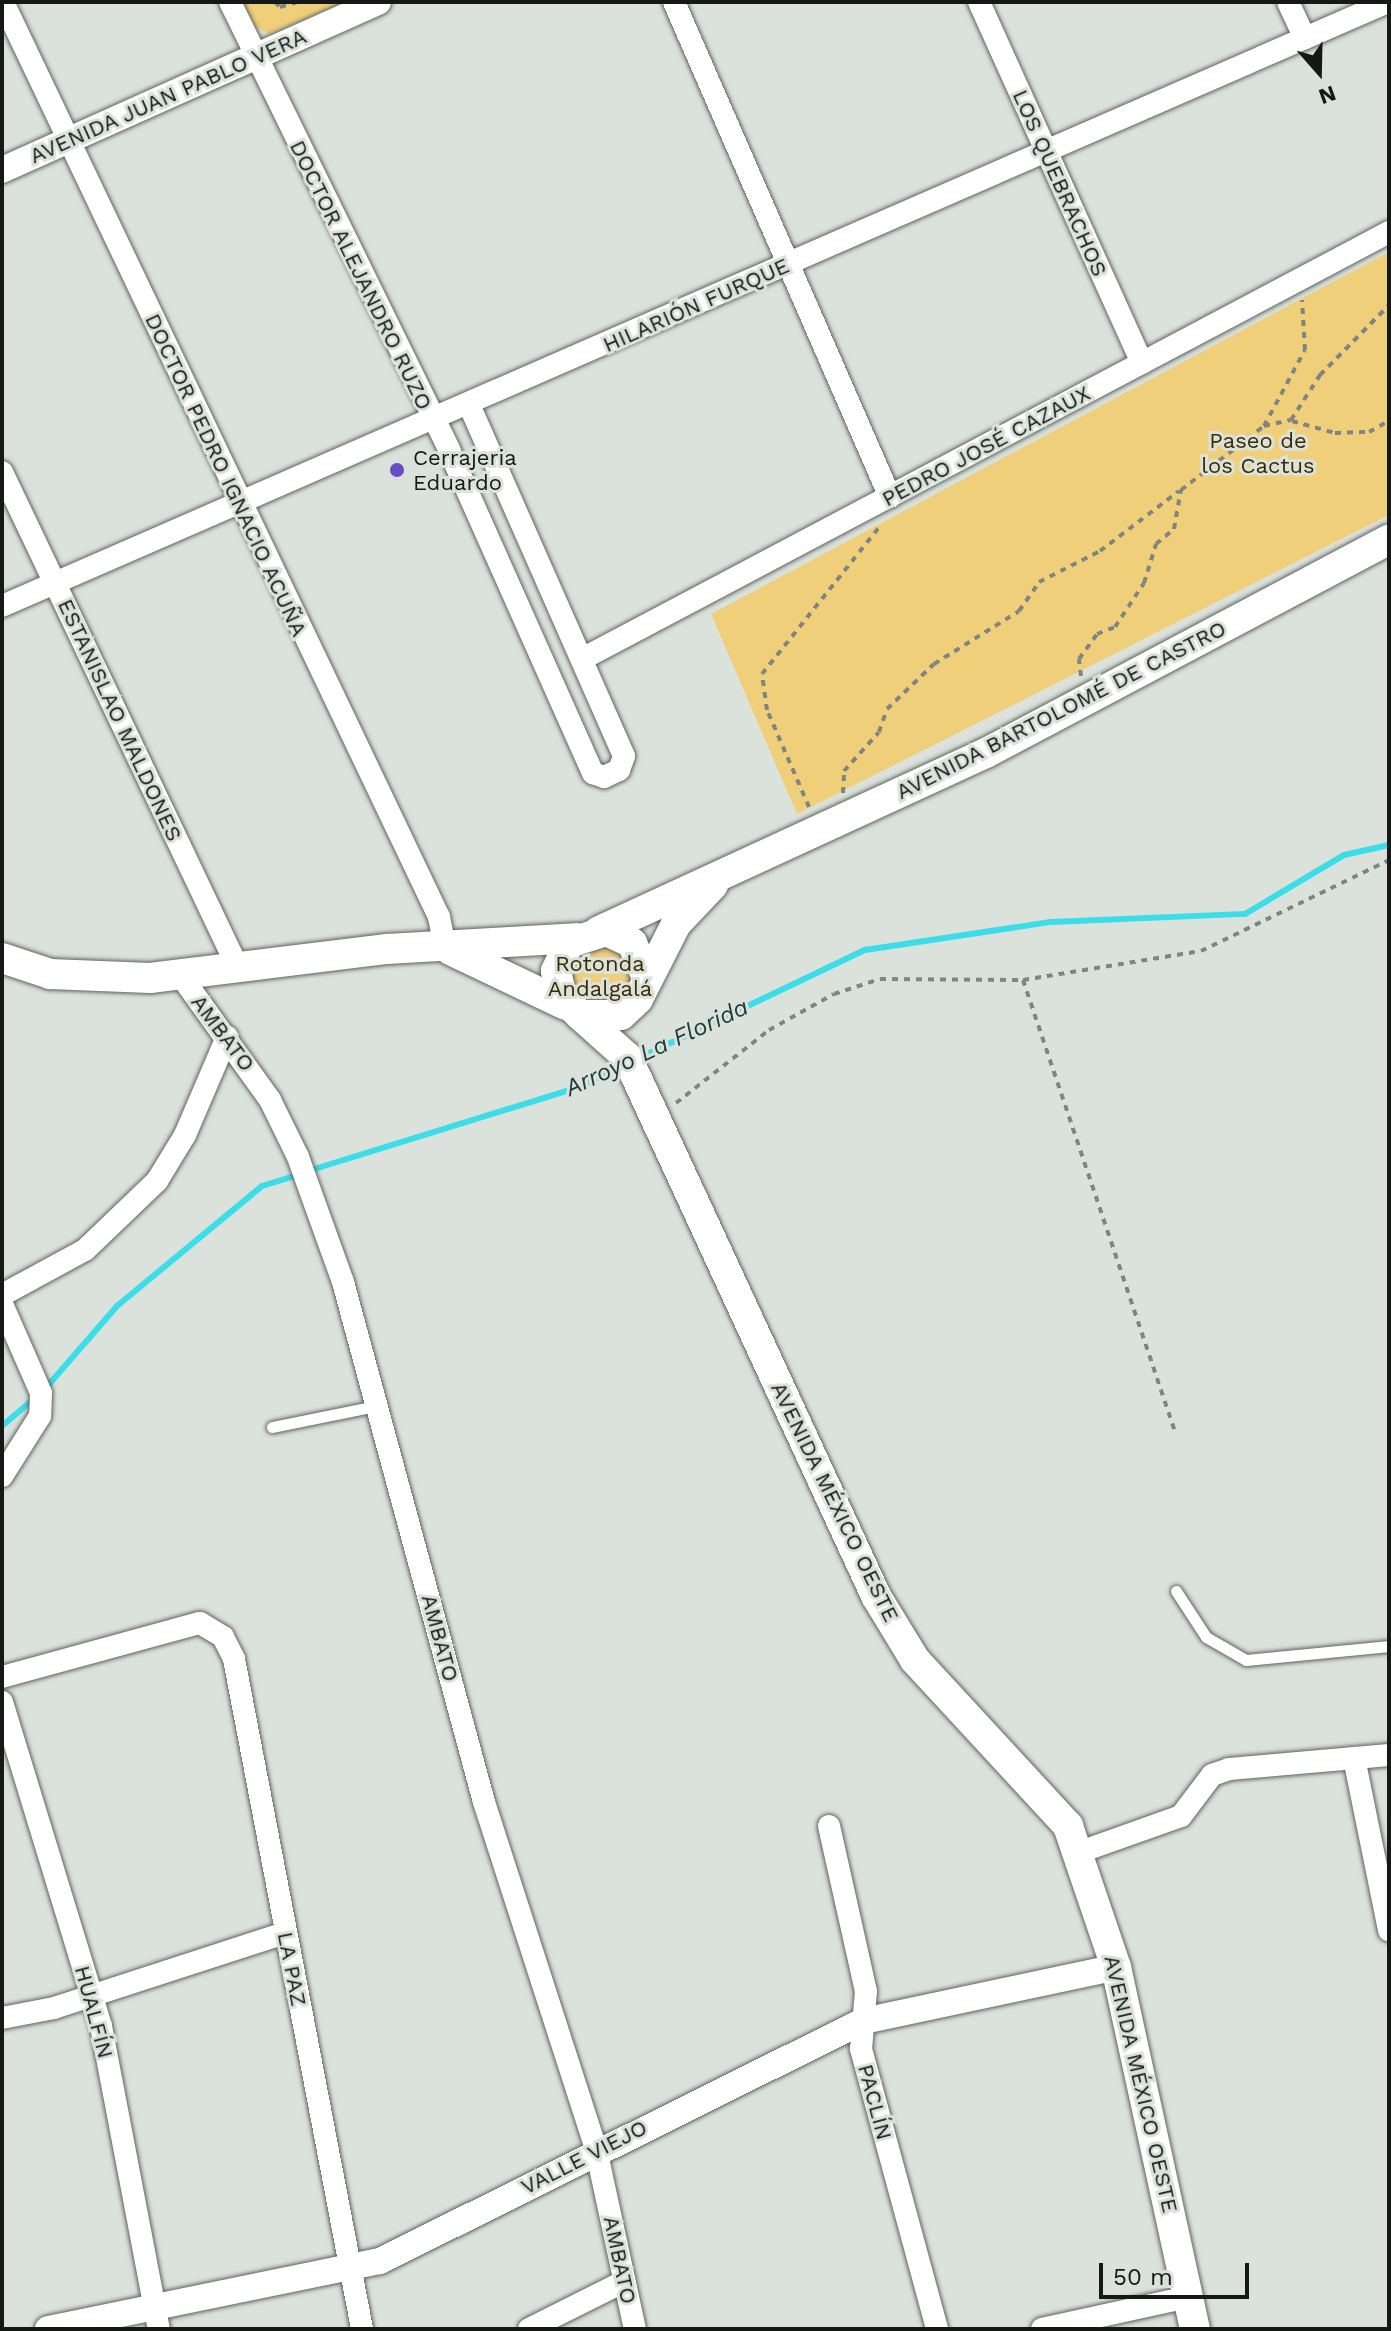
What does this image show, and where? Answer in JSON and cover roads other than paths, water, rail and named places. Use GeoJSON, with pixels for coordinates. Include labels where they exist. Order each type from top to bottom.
{"type":"FeatureCollection","features":[{"type":"Feature","properties":{"kind":"main road","name":"AVENIDA BARTOLOMÉ DE CASTRO"},"geometry":{"type":"LineString","coordinates":[[3,956],[83,979],[181,976],[587,934],[730,873],[831,825],[1091,696],[1389,540]]}},
{"type":"Feature","properties":{"kind":"main road","name":"AVENIDA BARTOLOMÉ DE CASTRO"},"geometry":{"type":"LineString","coordinates":[[644,986],[690,906],[730,873]]}},
{"type":"Feature","properties":{"kind":"main road"},"geometry":{"type":"LineString","coordinates":[[573,1010],[556,971],[587,934],[632,943],[644,986],[627,1057]]}},
{"type":"Feature","properties":{"kind":"main road"},"geometry":{"type":"LineString","coordinates":[[445,948],[573,1010],[616,1017],[644,986]]}},
{"type":"Feature","properties":{"kind":"main road","name":"AVENIDA MÉXICO OESTE"},"geometry":{"type":"LineString","coordinates":[[573,1010],[627,1057],[876,1596],[915,1660],[1052,1806],[1080,1852],[1116,1967],[1195,2329]]}},
{"type":"Feature","properties":{"kind":"street","name":"DOCTOR PEDRO IGNACIO ACUÑA"},"geometry":{"type":"LineString","coordinates":[[3,2],[238,504],[439,917],[445,948]]}},
{"type":"Feature","properties":{"kind":"street","name":"DOCTOR ALEJANDRO RUZO"},"geometry":{"type":"LineString","coordinates":[[230,2],[433,421],[593,773],[604,777],[619,770],[624,756],[469,405]]}},
{"type":"Feature","properties":{"kind":"street","name":"AVENIDA JUAN PABLO VERA"},"geometry":{"type":"LineString","coordinates":[[2,170],[378,2]]}},
{"type":"Feature","properties":{"kind":"street"},"geometry":{"type":"LineString","coordinates":[[674,2],[890,497]]}},
{"type":"Feature","properties":{"kind":"street","name":"LOS QUEBRACHOS"},"geometry":{"type":"LineString","coordinates":[[979,2],[1142,363]]}},
{"type":"Feature","properties":{"kind":"street"},"geometry":{"type":"LineString","coordinates":[[1288,2],[1305,38]]}},
{"type":"Feature","properties":{"kind":"street","name":"HILARIÓN FURQUE"},"geometry":{"type":"LineString","coordinates":[[2,606],[433,421],[1388,2]]}},
{"type":"Feature","properties":{"kind":"street","name":"PEDRO JOSÉ CAZAUX"},"geometry":{"type":"LineString","coordinates":[[582,659],[1389,232]]}},
{"type":"Feature","properties":{"kind":"street","name":"ESTANISLAO MALDONES"},"geometry":{"type":"LineString","coordinates":[[2,472],[238,968]]}},
{"type":"Feature","properties":{"kind":"street","name":"AMBATO"},"geometry":{"type":"LineString","coordinates":[[181,976],[227,1037],[298,1157],[311,1191],[376,1406],[484,1802],[596,2149],[635,2329]]}},
{"type":"Feature","properties":{"kind":"street"},"geometry":{"type":"LineString","coordinates":[[2,1295],[85,1250],[157,1181],[185,1135],[227,1037]]}},
{"type":"Feature","properties":{"kind":"street"},"geometry":{"type":"LineString","coordinates":[[2,1304],[41,1393],[40,1416],[2,1476]]}},
{"type":"Feature","properties":{"kind":"street","name":"LA PAZ"},"geometry":{"type":"LineString","coordinates":[[2,1677],[200,1623],[223,1637],[234,1659],[362,2329]]}},
{"type":"Feature","properties":{"kind":"street","name":"HUALFÍN"},"geometry":{"type":"LineString","coordinates":[[2,1702],[90,1995],[157,2318]]}},
{"type":"Feature","properties":{"kind":"street"},"geometry":{"type":"LineString","coordinates":[[1080,1852],[1181,1816],[1212,1775],[1229,1769],[1389,1755]]}},
{"type":"Feature","properties":{"kind":"street"},"geometry":{"type":"LineString","coordinates":[[1354,1758],[1389,1930]]}},
{"type":"Feature","properties":{"kind":"street","name":"PACLÍN"},"geometry":{"type":"LineString","coordinates":[[829,1826],[866,1991],[861,2049],[937,2329]]}},
{"type":"Feature","properties":{"kind":"street"},"geometry":{"type":"LineString","coordinates":[[2,2018],[90,1995],[285,1933]]}},
{"type":"Feature","properties":{"kind":"street","name":"VALLE VIEJO"},"geometry":{"type":"LineString","coordinates":[[48,2329],[157,2318],[380,2261],[596,2149],[863,2021],[1116,1967]]}},
{"type":"Feature","properties":{"kind":"street"},"geometry":{"type":"LineString","coordinates":[[529,2329],[625,2281]]}},
{"type":"Feature","properties":{"kind":"street"},"geometry":{"type":"LineString","coordinates":[[1042,2329],[1188,2297]]}},
{"type":"Feature","properties":{"kind":"lane"},"geometry":{"type":"LineString","coordinates":[[272,1427],[376,1406]]}},
{"type":"Feature","properties":{"kind":"lane"},"geometry":{"type":"LineString","coordinates":[[1176,1591],[1206,1637],[1246,1660],[1389,1646]]}},
{"type":"Feature","properties":{"kind":"waterway","name":"Arroyo La Florida"},"geometry":{"type":"LineString","coordinates":[[637,1059],[865,950],[1051,922],[1245,914],[1344,855],[1389,845]]}},
{"type":"Feature","properties":{"kind":"waterway","name":"Arroyo La Florida"},"geometry":{"type":"LineString","coordinates":[[308,1171],[576,1088],[623,1065]]}},
{"type":"Feature","properties":{"kind":"waterway","name":"Arroyo La Florida"},"geometry":{"type":"LineString","coordinates":[[44,1390],[117,1306],[262,1186],[298,1175]]}},
{"type":"Feature","properties":{"kind":"waterway","name":"Arroyo La Florida"},"geometry":{"type":"LineString","coordinates":[[2,1426],[36,1397]]}},
{"type":"Feature","properties":{"kind":"place","name":"Cerrajeria Eduardo"},"geometry":{"type":"Point","coordinates":[397,470]}},
{"type":"Feature","properties":{"kind":"park label","name":"Paseo de los Cactus"},"geometry":{"type":"Point","coordinates":[1258,452]}},
{"type":"Feature","properties":{"kind":"park label","name":"Rotonda Andalgalá"},"geometry":{"type":"Point","coordinates":[600,976]}}]}
